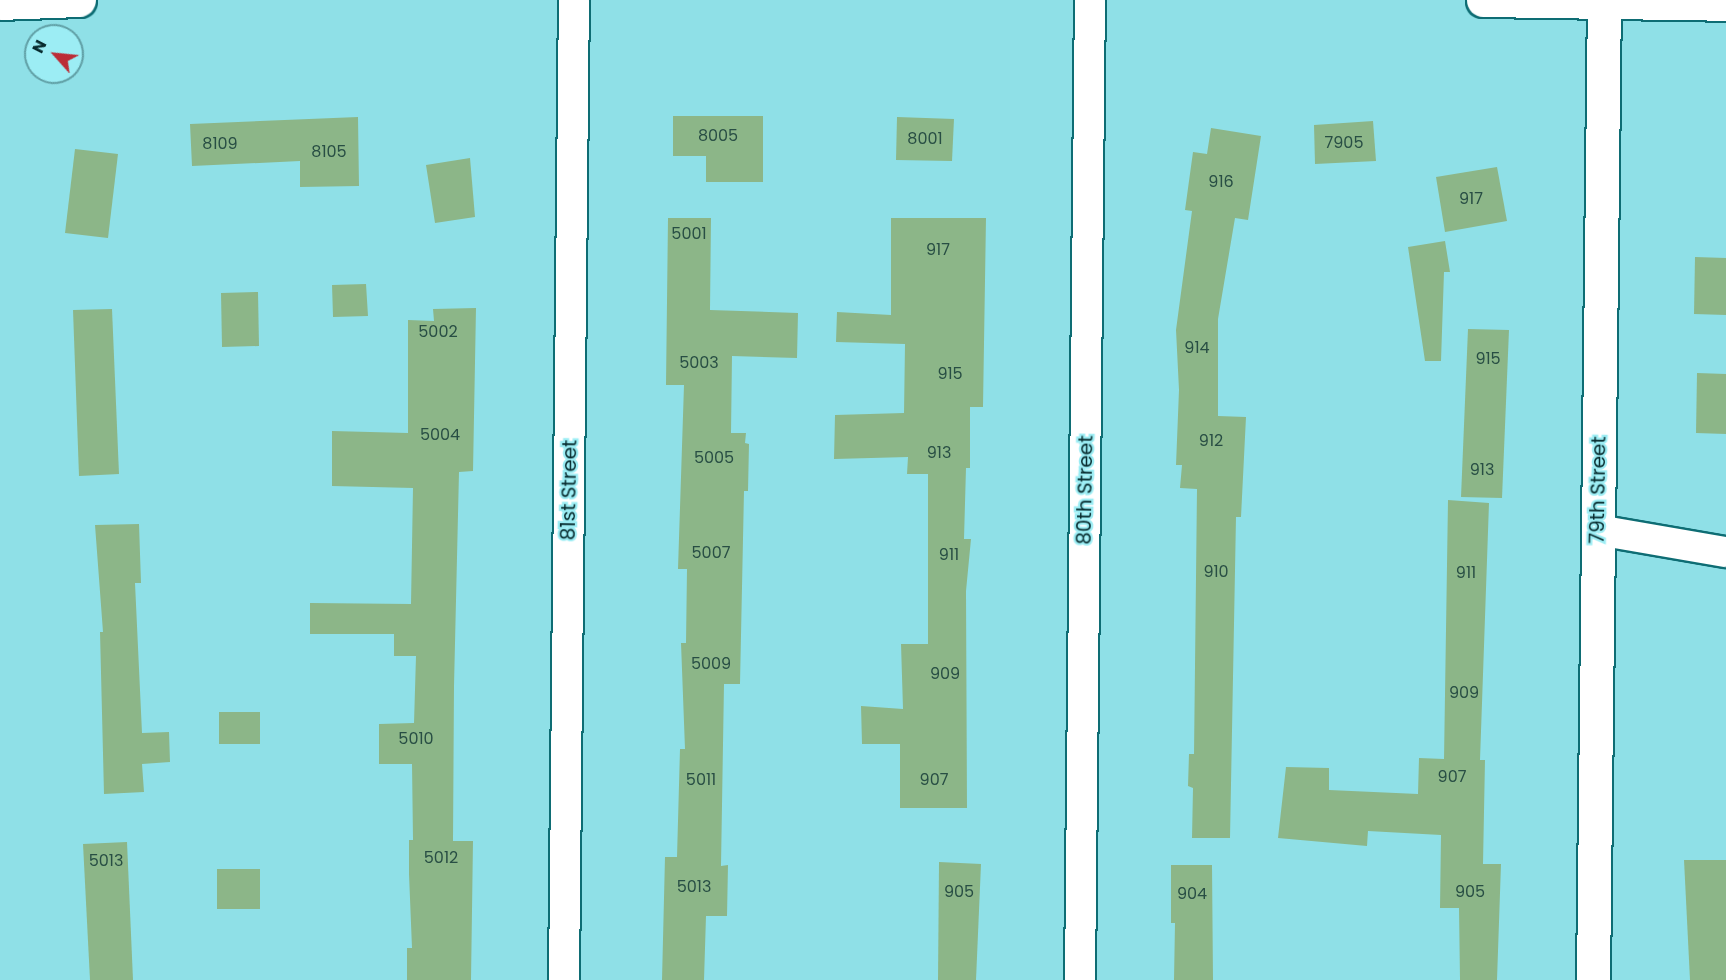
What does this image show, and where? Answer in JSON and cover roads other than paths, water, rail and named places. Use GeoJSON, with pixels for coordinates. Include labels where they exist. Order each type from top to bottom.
{"type":"FeatureCollection","features":[{"type":"Feature","properties":{"kind":"street"},"geometry":{"type":"LineString","coordinates":[[0,3],[79,0]]}},
{"type":"Feature","properties":{"kind":"street","name":"81st Street"},"geometry":{"type":"LineString","coordinates":[[564,980],[574,0]]}},
{"type":"Feature","properties":{"kind":"street","name":"80th Street"},"geometry":{"type":"LineString","coordinates":[[1080,980],[1090,0]]}},
{"type":"Feature","properties":{"kind":"street"},"geometry":{"type":"LineString","coordinates":[[1483,0],[1726,3]]}},
{"type":"Feature","properties":{"kind":"street","name":"79th Street"},"geometry":{"type":"LineString","coordinates":[[1593,980],[1604,1]]}},
{"type":"Feature","properties":{"kind":"street"},"geometry":{"type":"LineString","coordinates":[[1598,530],[1726,552]]}}]}
